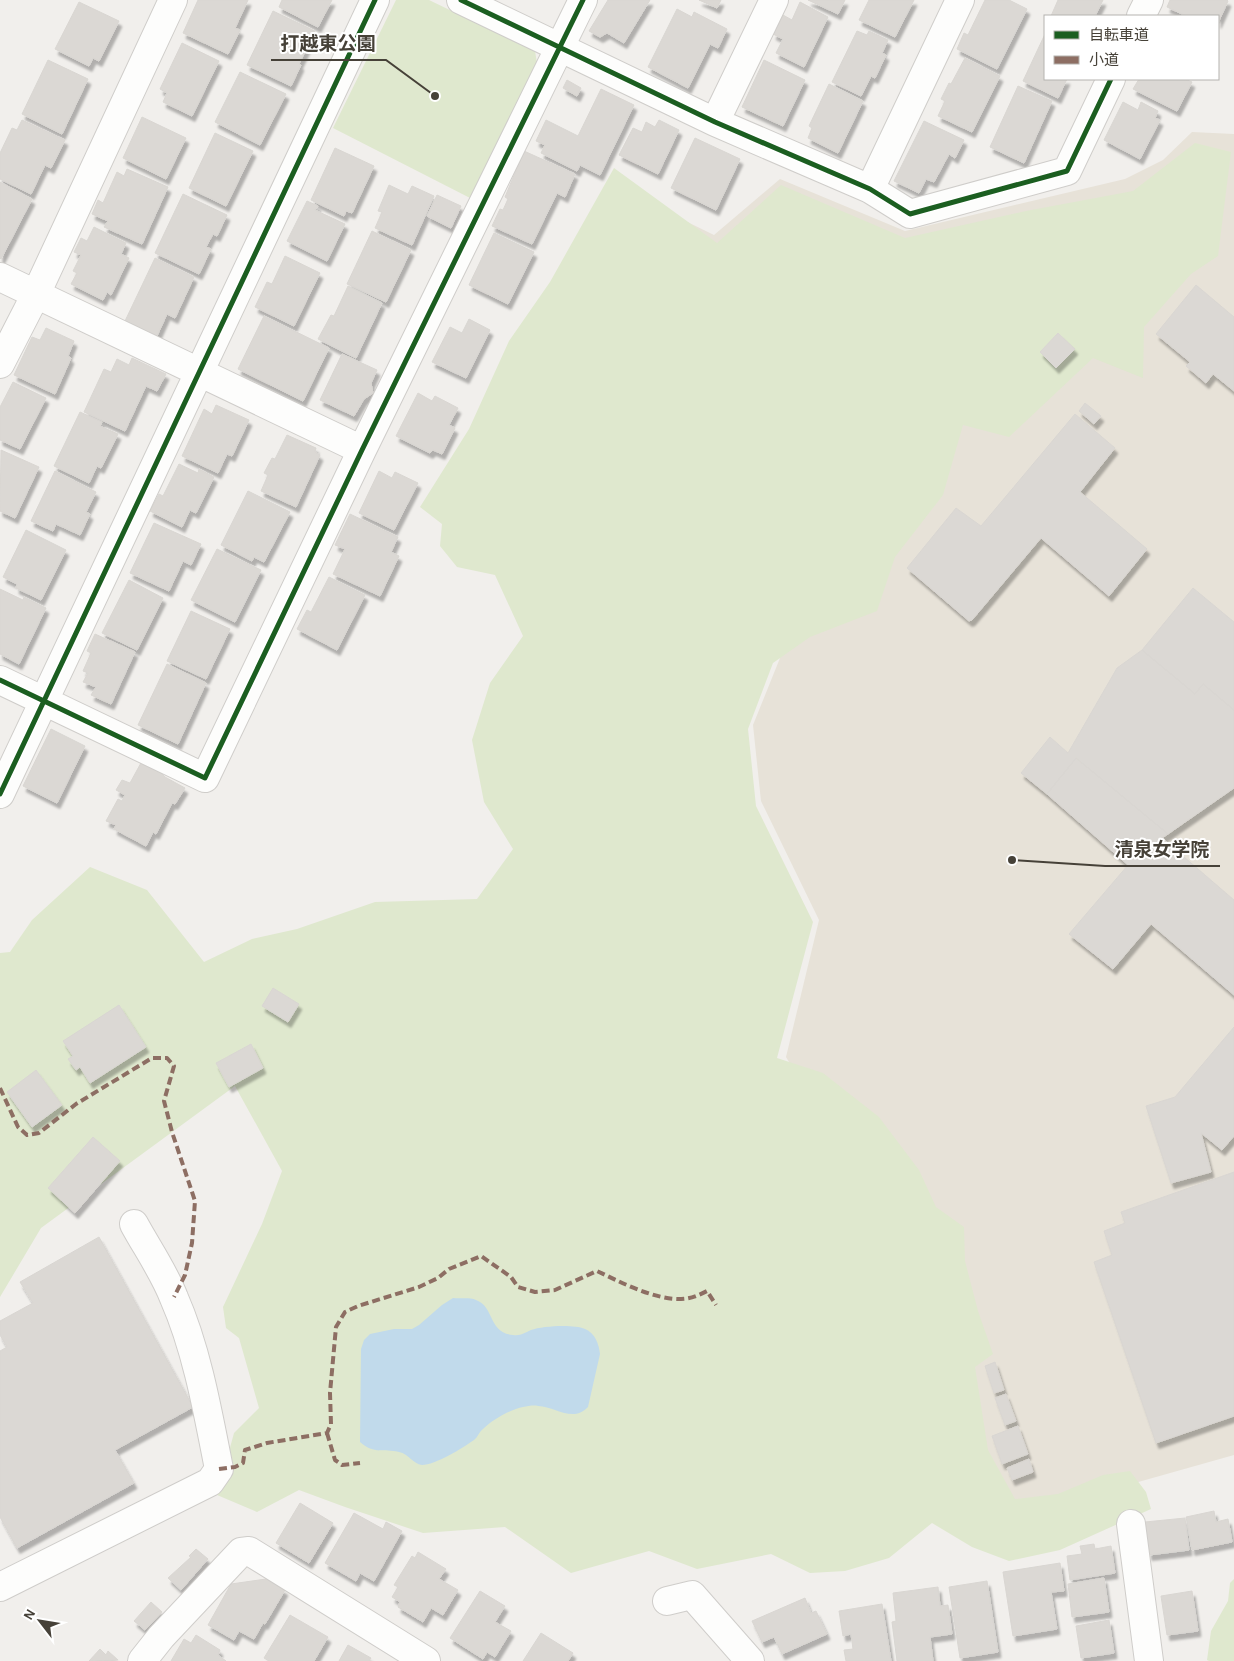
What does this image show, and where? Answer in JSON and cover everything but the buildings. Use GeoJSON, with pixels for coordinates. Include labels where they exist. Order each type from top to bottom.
{"type":"FeatureCollection","features":[{"type":"Feature","properties":{"kind":"street"},"geometry":{"type":"LineString","coordinates":[[0,364],[36,294],[173,0]]}},
{"type":"Feature","properties":{"kind":"street"},"geometry":{"type":"LineString","coordinates":[[0,794],[375,0]]}},
{"type":"Feature","properties":{"kind":"street"},"geometry":{"type":"LineString","coordinates":[[461,0],[715,122],[870,189],[910,214],[1067,171],[1111,80]]}},
{"type":"Feature","properties":{"kind":"street"},"geometry":{"type":"LineString","coordinates":[[0,680],[205,778],[362,450],[583,0]]}},
{"type":"Feature","properties":{"kind":"street"},"geometry":{"type":"LineString","coordinates":[[715,122],[774,0]]}},
{"type":"Feature","properties":{"kind":"street"},"geometry":{"type":"LineString","coordinates":[[870,189],[960,0]]}},
{"type":"Feature","properties":{"kind":"street"},"geometry":{"type":"LineString","coordinates":[[1142,15],[1149,0]]}},
{"type":"Feature","properties":{"kind":"street"},"geometry":{"type":"LineString","coordinates":[[0,277],[362,450]]}},
{"type":"Feature","properties":{"kind":"street"},"geometry":{"type":"LineString","coordinates":[[0,1587],[210,1482],[219,1469],[208,1412],[193,1355],[174,1298],[134,1224]]}},
{"type":"Feature","properties":{"kind":"street"},"geometry":{"type":"LineString","coordinates":[[1131,1524],[1150,1661]]}},
{"type":"Feature","properties":{"kind":"street"},"geometry":{"type":"LineString","coordinates":[[142,1661],[241,1552],[249,1551],[426,1661]]}},
{"type":"Feature","properties":{"kind":"street"},"geometry":{"type":"LineString","coordinates":[[667,1601],[692,1595],[750,1661]]}},
{"type":"Feature","properties":{"kind":"shaded area"},"geometry":{"type":"Polygon","coordinates":[[[1192,132],[1234,134],[1234,1455],[1004,1520],[925,1290],[786,1057],[819,920],[761,801],[753,725],[780,658],[465,464],[622,190],[714,235],[780,179],[905,231],[1125,179],[1163,160],[1192,132]]]}},
{"type":"Feature","properties":{"kind":"green space"},"geometry":{"type":"Polygon","coordinates":[[[396,0],[429,0],[535,51],[537,63],[472,199],[333,128],[396,0]]]}},
{"type":"Feature","properties":{"kind":"green space"},"geometry":{"type":"Polygon","coordinates":[[[1195,143],[1231,152],[1218,256],[1191,274],[1144,327],[1143,378],[1093,358],[1009,437],[963,425],[943,495],[895,557],[877,611],[810,637],[773,663],[748,729],[756,806],[813,922],[777,1058],[823,1073],[879,1117],[919,1170],[936,1207],[964,1227],[965,1261],[978,1311],[993,1354],[975,1367],[988,1450],[1015,1499],[1058,1494],[1103,1475],[1130,1471],[1146,1492],[1151,1509],[1060,1550],[1009,1561],[972,1547],[932,1523],[889,1558],[845,1571],[810,1573],[771,1554],[697,1569],[649,1551],[571,1573],[505,1527],[423,1533],[299,1490],[257,1512],[217,1495],[234,1433],[259,1408],[239,1338],[226,1328],[223,1307],[262,1224],[282,1171],[235,1086],[41,1228],[0,1297],[0,953],[10,952],[32,920],[90,867],[147,890],[204,962],[252,939],[297,929],[375,902],[477,899],[513,849],[484,802],[472,740],[490,683],[523,636],[495,575],[457,567],[440,546],[442,524],[420,507],[469,429],[509,341],[550,282],[614,168],[717,243],[781,185],[905,238],[1026,211],[1133,191],[1195,143]]]}},
{"type":"Feature","properties":{"kind":"green space"},"geometry":{"type":"Polygon","coordinates":[[[1234,1579],[1234,1661],[1209,1661],[1207,1660],[1211,1631],[1228,1601],[1230,1583],[1234,1579]]]}},
{"type":"Feature","properties":{"kind":"water"},"geometry":{"type":"Polygon","coordinates":[[[453,1298],[471,1299],[482,1303],[495,1325],[505,1333],[518,1335],[536,1329],[566,1326],[580,1327],[591,1333],[597,1343],[600,1354],[588,1407],[576,1414],[535,1406],[513,1410],[491,1422],[475,1439],[463,1447],[441,1459],[422,1465],[399,1452],[370,1448],[360,1442],[361,1349],[364,1340],[370,1334],[394,1329],[412,1329],[453,1298]]]}},
{"type":"Feature","properties":{"kind":"marked path"},"geometry":{"type":"LineString","coordinates":[[0,1088],[18,1127],[27,1135],[39,1133],[76,1104],[152,1058],[167,1058],[174,1066],[164,1101],[172,1132],[195,1201],[192,1243],[185,1275],[174,1297]]}},
{"type":"Feature","properties":{"kind":"marked path"},"geometry":{"type":"LineString","coordinates":[[219,1469],[235,1467],[243,1463],[245,1450],[267,1443],[327,1433],[331,1424],[330,1393],[336,1327],[345,1312],[358,1306],[419,1287],[438,1278],[449,1269],[481,1256],[511,1277],[518,1287],[535,1292],[555,1290],[597,1271],[638,1290],[660,1297],[685,1299],[707,1291],[716,1305]]}},
{"type":"Feature","properties":{"kind":"marked path"},"geometry":{"type":"LineString","coordinates":[[327,1433],[335,1460],[342,1465],[360,1463]]}},
{"type":"Feature","properties":{"kind":"cycle path"},"geometry":{"type":"LineString","coordinates":[[0,794],[375,0]]}},
{"type":"Feature","properties":{"kind":"cycle path"},"geometry":{"type":"LineString","coordinates":[[461,0],[715,122],[870,189],[910,214],[1067,171],[1111,80]]}},
{"type":"Feature","properties":{"kind":"cycle path"},"geometry":{"type":"LineString","coordinates":[[0,680],[205,778],[362,450],[583,0]]}},
{"type":"Feature","properties":{"kind":"place","name":"打越東公園"},"geometry":{"type":"Point","coordinates":[435,96]}},
{"type":"Feature","properties":{"kind":"place","name":"清泉女学院"},"geometry":{"type":"Point","coordinates":[1012,860]}}]}
